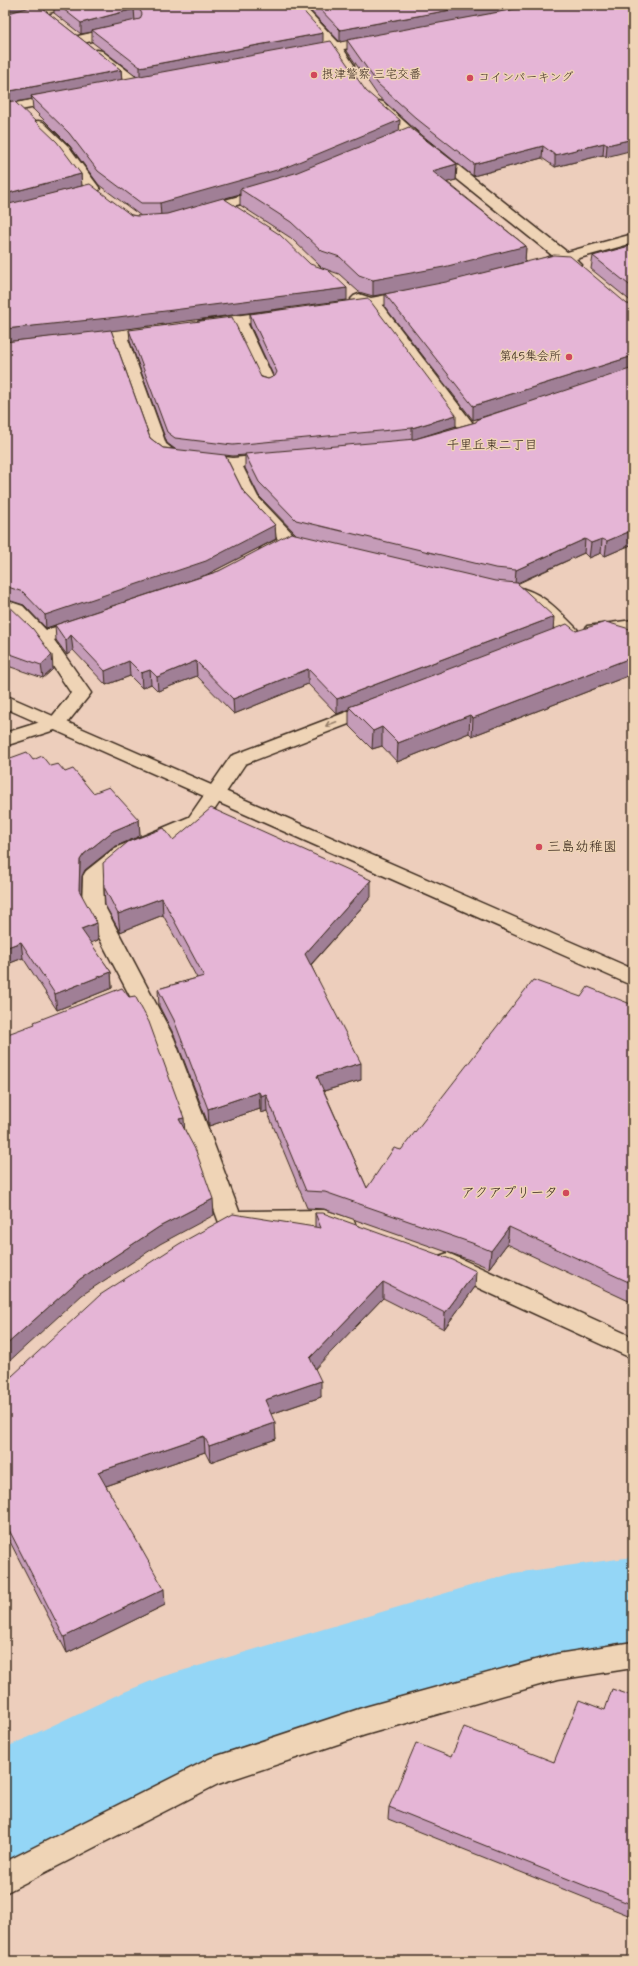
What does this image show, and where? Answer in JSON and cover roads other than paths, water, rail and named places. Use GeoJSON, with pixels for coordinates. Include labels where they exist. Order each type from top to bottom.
{"type":"FeatureCollection","features":[{"type":"Feature","properties":{"kind":"street"},"geometry":{"type":"LineString","coordinates":[[5,20],[64,5]]}},
{"type":"Feature","properties":{"kind":"street"},"geometry":{"type":"LineString","coordinates":[[296,5],[335,47],[356,76]]}},
{"type":"Feature","properties":{"kind":"street"},"geometry":{"type":"LineString","coordinates":[[41,11],[53,21]]}},
{"type":"Feature","properties":{"kind":"street"},"geometry":{"type":"LineString","coordinates":[[79,40],[135,26]]}},
{"type":"Feature","properties":{"kind":"street"},"geometry":{"type":"LineString","coordinates":[[66,30],[136,84]]}},
{"type":"Feature","properties":{"kind":"street"},"geometry":{"type":"LineString","coordinates":[[297,54],[389,37]]}},
{"type":"Feature","properties":{"kind":"street"},"geometry":{"type":"LineString","coordinates":[[121,87],[152,81]]}},
{"type":"Feature","properties":{"kind":"street"},"geometry":{"type":"LineString","coordinates":[[368,94],[372,100],[411,135],[584,273]]}},
{"type":"Feature","properties":{"kind":"street"},"geometry":{"type":"LineString","coordinates":[[5,109],[74,96]]}},
{"type":"Feature","properties":{"kind":"street"},"geometry":{"type":"LineString","coordinates":[[19,106],[64,150],[98,194],[56,199]]}},
{"type":"Feature","properties":{"kind":"street"},"geometry":{"type":"LineString","coordinates":[[397,141],[411,135]]}},
{"type":"Feature","properties":{"kind":"street"},"geometry":{"type":"LineString","coordinates":[[190,214],[283,187]]}},
{"type":"Feature","properties":{"kind":"street"},"geometry":{"type":"LineString","coordinates":[[226,204],[239,213]]}},
{"type":"Feature","properties":{"kind":"street"},"geometry":{"type":"LineString","coordinates":[[528,267],[566,258],[633,238]]}},
{"type":"Feature","properties":{"kind":"street"},"geometry":{"type":"LineString","coordinates":[[348,292],[353,296],[372,303],[469,430]]}},
{"type":"Feature","properties":{"kind":"street"},"geometry":{"type":"LineString","coordinates":[[325,309],[372,303],[430,292]]}},
{"type":"Feature","properties":{"kind":"street"},"geometry":{"type":"LineString","coordinates":[[191,326],[293,313]]}},
{"type":"Feature","properties":{"kind":"street"},"geometry":{"type":"LineString","coordinates":[[238,320],[268,384]]}},
{"type":"Feature","properties":{"kind":"street"},"geometry":{"type":"LineString","coordinates":[[74,340],[120,336],[175,328]]}},
{"type":"Feature","properties":{"kind":"street"},"geometry":{"type":"LineString","coordinates":[[120,336],[158,446],[170,455],[234,463],[288,458]]}},
{"type":"Feature","properties":{"kind":"street"},"geometry":{"type":"LineString","coordinates":[[234,463],[250,499],[297,541],[254,558]]}},
{"type":"Feature","properties":{"kind":"street"},"geometry":{"type":"LineString","coordinates":[[494,589],[521,592],[546,607],[562,636],[633,626]]}},
{"type":"Feature","properties":{"kind":"street"},"geometry":{"type":"LineString","coordinates":[[5,606],[16,610],[43,638],[82,693],[57,723],[5,740]]}},
{"type":"Feature","properties":{"kind":"street"},"geometry":{"type":"LineString","coordinates":[[43,638],[102,618]]}},
{"type":"Feature","properties":{"kind":"street"},"geometry":{"type":"LineString","coordinates":[[5,701],[215,792],[633,978]]}},
{"type":"Feature","properties":{"kind":"street"},"geometry":{"type":"LineString","coordinates":[[367,1234],[324,1219],[220,1225],[163,1038],[94,905],[93,876],[122,853],[196,822],[238,760],[393,701]]}},
{"type":"Feature","properties":{"kind":"street"},"geometry":{"type":"LineString","coordinates":[[115,998],[137,989]]}},
{"type":"Feature","properties":{"kind":"street"},"geometry":{"type":"LineString","coordinates":[[425,1255],[461,1268],[633,1349]]}},
{"type":"Feature","properties":{"kind":"street"},"geometry":{"type":"LineString","coordinates":[[5,1878],[211,1772],[366,1721],[549,1669],[633,1655]]}},
{"type":"Feature","properties":{"kind":"waterway"},"geometry":{"type":"LineString","coordinates":[[5,1813],[161,1736],[514,1628],[633,1611]]}},
{"type":"Feature","properties":{"kind":"place","name":"摂津警察 三宅交番"},"geometry":{"type":"Point","coordinates":[314,75]}},
{"type":"Feature","properties":{"kind":"place","name":"コインパーキング"},"geometry":{"type":"Point","coordinates":[470,78]}},
{"type":"Feature","properties":{"kind":"place","name":"第45集会所"},"geometry":{"type":"Point","coordinates":[569,357]}},
{"type":"Feature","properties":{"kind":"place","name":"三島幼稚園"},"geometry":{"type":"Point","coordinates":[539,847]}},
{"type":"Feature","properties":{"kind":"place","name":"アクアプリータ"},"geometry":{"type":"Point","coordinates":[566,1193]}},
{"type":"Feature","properties":{"kind":"district","name":"千里丘東二丁目"},"geometry":{"type":"Point","coordinates":[492,445]}}]}
